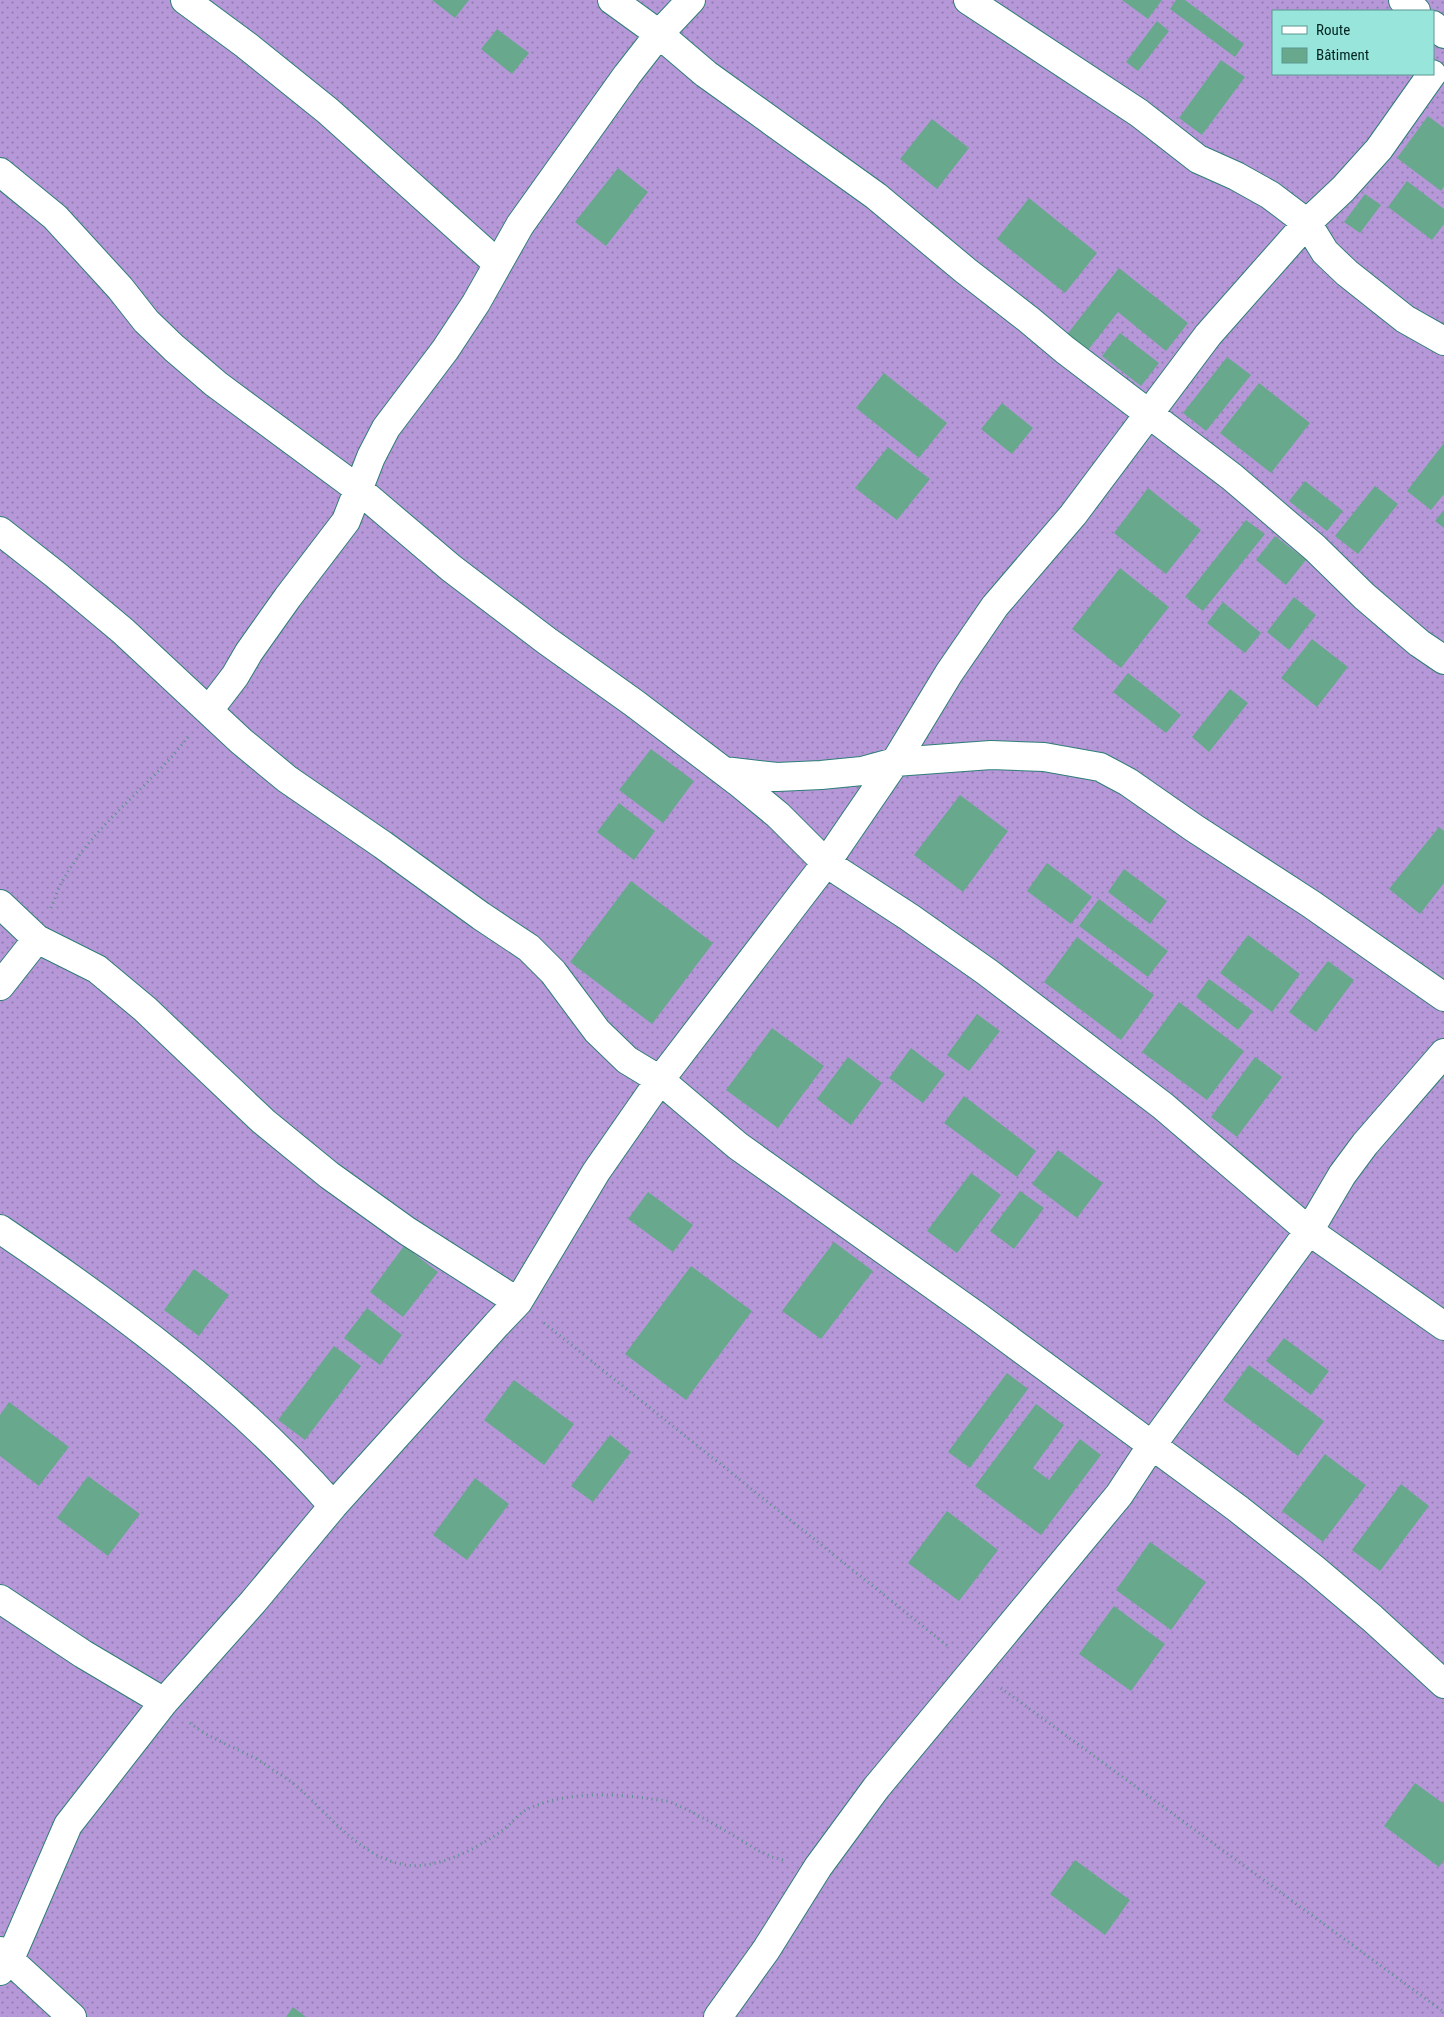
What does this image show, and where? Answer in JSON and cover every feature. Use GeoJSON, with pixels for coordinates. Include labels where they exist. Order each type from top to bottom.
{"type":"FeatureCollection","features":[{"type":"Feature","properties":{"kind":"street"},"geometry":{"type":"LineString","coordinates":[[185,0],[246,45],[328,111],[497,264]]}},
{"type":"Feature","properties":{"kind":"street"},"geometry":{"type":"LineString","coordinates":[[612,0],[659,34],[706,74],[876,196],[1065,350],[1232,477],[1315,548],[1419,643],[1444,660]]}},
{"type":"Feature","properties":{"kind":"street"},"geometry":{"type":"LineString","coordinates":[[209,710],[236,676],[249,652],[346,521],[354,506],[358,489],[371,456],[386,428],[445,350],[476,303],[520,225],[556,172],[659,34],[691,0]]}},
{"type":"Feature","properties":{"kind":"street"},"geometry":{"type":"LineString","coordinates":[[968,0],[1139,113],[1198,159],[1236,176],[1270,195],[1307,223],[1325,252],[1347,273],[1405,319],[1444,341]]}},
{"type":"Feature","properties":{"kind":"street"},"geometry":{"type":"LineString","coordinates":[[1403,0],[1415,10]]}},
{"type":"Feature","properties":{"kind":"street"},"geometry":{"type":"LineString","coordinates":[[1434,26],[1444,34]]}},
{"type":"Feature","properties":{"kind":"street"},"geometry":{"type":"LineString","coordinates":[[1434,70],[1444,57]]}},
{"type":"Feature","properties":{"kind":"street"},"geometry":{"type":"LineString","coordinates":[[72,2017],[3,1960],[68,1825],[164,1702],[333,1506],[518,1302],[596,1172],[660,1080],[826,863],[895,762],[949,674],[995,606],[1073,515],[1208,335],[1307,223],[1343,189],[1380,149],[1431,75]]}},
{"type":"Feature","properties":{"kind":"street"},"geometry":{"type":"LineString","coordinates":[[0,172],[55,217],[120,288],[146,321],[216,384],[358,489],[466,579],[724,771],[778,815],[826,863],[909,917],[987,972],[1162,1106],[1309,1231],[1444,1326]]}},
{"type":"Feature","properties":{"kind":"street"},"geometry":{"type":"LineString","coordinates":[[0,531],[123,631],[287,779],[383,844],[473,911],[529,948],[552,972],[597,1031],[627,1060],[660,1080],[738,1146],[978,1317],[1152,1445],[1313,1568],[1372,1618],[1444,1684]]}},
{"type":"Feature","properties":{"kind":"street"},"geometry":{"type":"LineString","coordinates":[[724,771],[777,777],[821,775],[862,771],[895,762],[991,755],[1044,757],[1100,767],[1128,782],[1194,828],[1312,904],[1444,997]]}},
{"type":"Feature","properties":{"kind":"street"},"geometry":{"type":"LineString","coordinates":[[0,904],[37,939],[97,969],[145,1009],[263,1121],[329,1175],[407,1231],[518,1302]]}},
{"type":"Feature","properties":{"kind":"street"},"geometry":{"type":"LineString","coordinates":[[0,986],[37,939]]}},
{"type":"Feature","properties":{"kind":"street"},"geometry":{"type":"LineString","coordinates":[[718,2017],[766,1950],[818,1867],[876,1788],[1119,1495],[1152,1445],[1309,1231],[1342,1175],[1365,1144],[1444,1053]]}},
{"type":"Feature","properties":{"kind":"street"},"geometry":{"type":"LineString","coordinates":[[0,1229],[91,1291],[186,1367],[256,1427],[306,1476],[333,1506]]}},
{"type":"Feature","properties":{"kind":"street"},"geometry":{"type":"LineString","coordinates":[[0,1599],[83,1654],[164,1702]]}},
{"type":"Feature","properties":{"kind":"path"},"geometry":{"type":"LineString","coordinates":[[37,939],[61,883],[82,851],[101,828],[172,757],[209,710]]}},
{"type":"Feature","properties":{"kind":"path"},"geometry":{"type":"LineString","coordinates":[[164,1702],[201,1732],[270,1767],[299,1788],[347,1834],[388,1860],[406,1865],[430,1865],[477,1847],[503,1830],[531,1807],[567,1797],[624,1795],[668,1802],[772,1857],[818,1867]]}},
{"type":"Feature","properties":{"kind":"shaded area"},"geometry":{"type":"Polygon","coordinates":[[[0,0],[1444,0],[1444,2017],[0,2017],[0,0]]]}},
{"type":"Feature","properties":{"kind":"building"},"geometry":{"type":"Polygon","coordinates":[[[432,0],[469,0],[455,18],[432,0]]]}},
{"type":"Feature","properties":{"kind":"building"},"geometry":{"type":"Polygon","coordinates":[[[1122,0],[1162,0],[1148,19],[1122,0]]]}},
{"type":"Feature","properties":{"kind":"building"},"geometry":{"type":"Polygon","coordinates":[[[1176,0],[1185,0],[1244,44],[1235,57],[1170,9],[1176,0]]]}},
{"type":"Feature","properties":{"kind":"building"},"geometry":{"type":"Polygon","coordinates":[[[1157,21],[1169,31],[1138,71],[1126,62],[1157,21]]]}},
{"type":"Feature","properties":{"kind":"building"},"geometry":{"type":"Polygon","coordinates":[[[497,29],[529,53],[512,74],[481,49],[497,29]]]}},
{"type":"Feature","properties":{"kind":"building"},"geometry":{"type":"Polygon","coordinates":[[[1221,60],[1245,77],[1202,135],[1179,118],[1221,60]]]}},
{"type":"Feature","properties":{"kind":"building"},"geometry":{"type":"Polygon","coordinates":[[[1428,116],[1444,128],[1444,186],[1441,191],[1397,158],[1428,116]]]}},
{"type":"Feature","properties":{"kind":"building"},"geometry":{"type":"Polygon","coordinates":[[[932,119],[969,148],[937,189],[900,159],[932,119]]]}},
{"type":"Feature","properties":{"kind":"building"},"geometry":{"type":"Polygon","coordinates":[[[618,168],[648,192],[606,246],[575,222],[618,168]]]}},
{"type":"Feature","properties":{"kind":"building"},"geometry":{"type":"Polygon","coordinates":[[[1407,181],[1444,209],[1444,224],[1432,240],[1388,207],[1407,181]]]}},
{"type":"Feature","properties":{"kind":"building"},"geometry":{"type":"Polygon","coordinates":[[[1365,194],[1381,205],[1360,233],[1344,222],[1365,194]]]}},
{"type":"Feature","properties":{"kind":"building"},"geometry":{"type":"Polygon","coordinates":[[[1029,198],[1097,253],[1065,293],[997,239],[1029,198]]]}},
{"type":"Feature","properties":{"kind":"building"},"geometry":{"type":"Polygon","coordinates":[[[1119,268],[1188,323],[1166,351],[1118,312],[1085,354],[1065,337],[1119,268]]]}},
{"type":"Feature","properties":{"kind":"building"},"geometry":{"type":"Polygon","coordinates":[[[1120,333],[1159,363],[1141,386],[1102,356],[1120,333]]]}},
{"type":"Feature","properties":{"kind":"building"},"geometry":{"type":"Polygon","coordinates":[[[1227,357],[1251,375],[1206,431],[1183,413],[1227,357]]]}},
{"type":"Feature","properties":{"kind":"building"},"geometry":{"type":"Polygon","coordinates":[[[884,373],[947,423],[919,458],[856,408],[884,373]]]}},
{"type":"Feature","properties":{"kind":"building"},"geometry":{"type":"Polygon","coordinates":[[[1259,383],[1310,423],[1271,473],[1220,433],[1259,383]]]}},
{"type":"Feature","properties":{"kind":"building"},"geometry":{"type":"Polygon","coordinates":[[[1002,403],[1033,428],[1012,454],[981,429],[1002,403]]]}},
{"type":"Feature","properties":{"kind":"building"},"geometry":{"type":"Polygon","coordinates":[[[1444,443],[1444,494],[1431,510],[1407,491],[1444,443]]]}},
{"type":"Feature","properties":{"kind":"building"},"geometry":{"type":"Polygon","coordinates":[[[888,447],[930,479],[897,520],[855,488],[888,447]]]}},
{"type":"Feature","properties":{"kind":"building"},"geometry":{"type":"Polygon","coordinates":[[[1305,481],[1343,511],[1327,531],[1289,501],[1305,481]]]}},
{"type":"Feature","properties":{"kind":"building"},"geometry":{"type":"Polygon","coordinates":[[[1375,486],[1398,504],[1358,554],[1335,536],[1375,486]]]}},
{"type":"Feature","properties":{"kind":"building"},"geometry":{"type":"Polygon","coordinates":[[[1148,488],[1201,530],[1166,574],[1114,533],[1148,488]]]}},
{"type":"Feature","properties":{"kind":"building"},"geometry":{"type":"Polygon","coordinates":[[[1444,510],[1444,528],[1435,521],[1444,510]]]}},
{"type":"Feature","properties":{"kind":"building"},"geometry":{"type":"Polygon","coordinates":[[[1246,520],[1265,534],[1203,611],[1185,597],[1246,520]]]}},
{"type":"Feature","properties":{"kind":"building"},"geometry":{"type":"Polygon","coordinates":[[[1275,536],[1306,560],[1286,585],[1256,560],[1275,536]]]}},
{"type":"Feature","properties":{"kind":"building"},"geometry":{"type":"Polygon","coordinates":[[[1120,568],[1169,607],[1121,668],[1072,629],[1120,568]]]}},
{"type":"Feature","properties":{"kind":"building"},"geometry":{"type":"Polygon","coordinates":[[[1294,597],[1316,615],[1289,650],[1267,632],[1294,597]]]}},
{"type":"Feature","properties":{"kind":"building"},"geometry":{"type":"Polygon","coordinates":[[[1223,602],[1261,633],[1245,653],[1207,623],[1223,602]]]}},
{"type":"Feature","properties":{"kind":"building"},"geometry":{"type":"Polygon","coordinates":[[[1312,639],[1348,667],[1317,707],[1281,678],[1312,639]]]}},
{"type":"Feature","properties":{"kind":"building"},"geometry":{"type":"Polygon","coordinates":[[[1128,673],[1181,715],[1166,733],[1113,692],[1128,673]]]}},
{"type":"Feature","properties":{"kind":"building"},"geometry":{"type":"Polygon","coordinates":[[[1230,689],[1248,703],[1209,752],[1192,737],[1230,689]]]}},
{"type":"Feature","properties":{"kind":"building"},"geometry":{"type":"Polygon","coordinates":[[[651,749],[694,781],[663,823],[619,790],[651,749]]]}},
{"type":"Feature","properties":{"kind":"building"},"geometry":{"type":"Polygon","coordinates":[[[960,795],[1008,831],[963,892],[914,855],[960,795]]]}},
{"type":"Feature","properties":{"kind":"building"},"geometry":{"type":"Polygon","coordinates":[[[619,803],[655,831],[634,860],[597,832],[619,803]]]}},
{"type":"Feature","properties":{"kind":"building"},"geometry":{"type":"Polygon","coordinates":[[[1439,827],[1444,831],[1444,883],[1420,914],[1389,889],[1439,827]]]}},
{"type":"Feature","properties":{"kind":"building"},"geometry":{"type":"Polygon","coordinates":[[[1047,863],[1092,897],[1071,924],[1027,891],[1047,863]]]}},
{"type":"Feature","properties":{"kind":"building"},"geometry":{"type":"Polygon","coordinates":[[[1124,869],[1167,901],[1150,924],[1108,892],[1124,869]]]}},
{"type":"Feature","properties":{"kind":"building"},"geometry":{"type":"Polygon","coordinates":[[[631,881],[713,943],[652,1024],[570,962],[631,881]]]}},
{"type":"Feature","properties":{"kind":"building"},"geometry":{"type":"Polygon","coordinates":[[[1099,899],[1168,951],[1148,977],[1079,926],[1099,899]]]}},
{"type":"Feature","properties":{"kind":"building"},"geometry":{"type":"Polygon","coordinates":[[[1248,935],[1300,974],[1272,1012],[1220,973],[1248,935]]]}},
{"type":"Feature","properties":{"kind":"building"},"geometry":{"type":"Polygon","coordinates":[[[1077,937],[1154,995],[1121,1040],[1044,982],[1077,937]]]}},
{"type":"Feature","properties":{"kind":"building"},"geometry":{"type":"Polygon","coordinates":[[[1328,961],[1354,980],[1316,1032],[1289,1012],[1328,961]]]}},
{"type":"Feature","properties":{"kind":"building"},"geometry":{"type":"Polygon","coordinates":[[[1209,979],[1253,1011],[1238,1030],[1196,997],[1209,979]]]}},
{"type":"Feature","properties":{"kind":"building"},"geometry":{"type":"Polygon","coordinates":[[[1179,1002],[1244,1051],[1207,1100],[1142,1052],[1179,1002]]]}},
{"type":"Feature","properties":{"kind":"building"},"geometry":{"type":"Polygon","coordinates":[[[977,1014],[1000,1031],[969,1071],[947,1055],[977,1014]]]}},
{"type":"Feature","properties":{"kind":"building"},"geometry":{"type":"Polygon","coordinates":[[[772,1028],[824,1066],[778,1128],[726,1090],[772,1028]]]}},
{"type":"Feature","properties":{"kind":"building"},"geometry":{"type":"Polygon","coordinates":[[[911,1048],[945,1074],[923,1103],[889,1078],[911,1048]]]}},
{"type":"Feature","properties":{"kind":"building"},"geometry":{"type":"Polygon","coordinates":[[[848,1057],[882,1083],[851,1125],[817,1099],[848,1057]]]}},
{"type":"Feature","properties":{"kind":"building"},"geometry":{"type":"Polygon","coordinates":[[[1255,1057],[1282,1077],[1237,1137],[1211,1117],[1255,1057]]]}},
{"type":"Feature","properties":{"kind":"building"},"geometry":{"type":"Polygon","coordinates":[[[964,1096],[1036,1151],[1017,1177],[944,1123],[964,1096]]]}},
{"type":"Feature","properties":{"kind":"building"},"geometry":{"type":"Polygon","coordinates":[[[1058,1150],[1103,1183],[1077,1218],[1032,1184],[1058,1150]]]}},
{"type":"Feature","properties":{"kind":"building"},"geometry":{"type":"Polygon","coordinates":[[[971,1173],[1001,1195],[957,1253],[927,1231],[971,1173]]]}},
{"type":"Feature","properties":{"kind":"building"},"geometry":{"type":"Polygon","coordinates":[[[1020,1191],[1044,1208],[1014,1249],[990,1231],[1020,1191]]]}},
{"type":"Feature","properties":{"kind":"building"},"geometry":{"type":"Polygon","coordinates":[[[648,1192],[693,1225],[673,1252],[628,1219],[648,1192]]]}},
{"type":"Feature","properties":{"kind":"building"},"geometry":{"type":"Polygon","coordinates":[[[834,1242],[873,1271],[821,1339],[782,1311],[834,1242]]]}},
{"type":"Feature","properties":{"kind":"building"},"geometry":{"type":"Polygon","coordinates":[[[404,1246],[438,1272],[403,1317],[370,1292],[404,1246]]]}},
{"type":"Feature","properties":{"kind":"building"},"geometry":{"type":"Polygon","coordinates":[[[691,1266],[752,1311],[686,1400],[625,1354],[691,1266]]]}},
{"type":"Feature","properties":{"kind":"building"},"geometry":{"type":"Polygon","coordinates":[[[194,1269],[229,1295],[199,1336],[164,1310],[194,1269]]]}},
{"type":"Feature","properties":{"kind":"building"},"geometry":{"type":"Polygon","coordinates":[[[367,1308],[402,1335],[380,1365],[344,1338],[367,1308]]]}},
{"type":"Feature","properties":{"kind":"building"},"geometry":{"type":"Polygon","coordinates":[[[1284,1338],[1329,1371],[1311,1395],[1266,1361],[1284,1338]]]}},
{"type":"Feature","properties":{"kind":"building"},"geometry":{"type":"Polygon","coordinates":[[[334,1346],[361,1366],[305,1440],[278,1420],[334,1346]]]}},
{"type":"Feature","properties":{"kind":"building"},"geometry":{"type":"Polygon","coordinates":[[[1249,1365],[1324,1421],[1298,1456],[1223,1400],[1249,1365]]]}},
{"type":"Feature","properties":{"kind":"building"},"geometry":{"type":"Polygon","coordinates":[[[1007,1373],[1028,1389],[970,1468],[948,1452],[1007,1373]]]}},
{"type":"Feature","properties":{"kind":"building"},"geometry":{"type":"Polygon","coordinates":[[[514,1380],[574,1424],[544,1465],[484,1420],[514,1380]]]}},
{"type":"Feature","properties":{"kind":"building"},"geometry":{"type":"Polygon","coordinates":[[[9,1402],[69,1447],[39,1486],[0,1456],[0,1415],[9,1402]]]}},
{"type":"Feature","properties":{"kind":"building"},"geometry":{"type":"Polygon","coordinates":[[[1036,1404],[1064,1425],[1033,1468],[1049,1480],[1080,1439],[1101,1455],[1041,1535],[975,1486],[1036,1404]]]}},
{"type":"Feature","properties":{"kind":"building"},"geometry":{"type":"Polygon","coordinates":[[[610,1435],[631,1452],[593,1502],[571,1486],[610,1435]]]}},
{"type":"Feature","properties":{"kind":"building"},"geometry":{"type":"Polygon","coordinates":[[[1325,1454],[1366,1485],[1323,1542],[1282,1511],[1325,1454]]]}},
{"type":"Feature","properties":{"kind":"building"},"geometry":{"type":"Polygon","coordinates":[[[88,1476],[140,1514],[108,1556],[57,1518],[88,1476]]]}},
{"type":"Feature","properties":{"kind":"building"},"geometry":{"type":"Polygon","coordinates":[[[475,1478],[509,1504],[467,1560],[433,1535],[475,1478]]]}},
{"type":"Feature","properties":{"kind":"building"},"geometry":{"type":"Polygon","coordinates":[[[1401,1484],[1429,1506],[1380,1571],[1352,1550],[1401,1484]]]}},
{"type":"Feature","properties":{"kind":"building"},"geometry":{"type":"Polygon","coordinates":[[[947,1511],[998,1550],[959,1601],[908,1563],[947,1511]]]}},
{"type":"Feature","properties":{"kind":"building"},"geometry":{"type":"Polygon","coordinates":[[[1150,1542],[1206,1582],[1171,1630],[1116,1590],[1150,1542]]]}},
{"type":"Feature","properties":{"kind":"building"},"geometry":{"type":"Polygon","coordinates":[[[1114,1606],[1165,1644],[1131,1691],[1079,1654],[1114,1606]]]}},
{"type":"Feature","properties":{"kind":"building"},"geometry":{"type":"Polygon","coordinates":[[[1415,1783],[1444,1804],[1444,1860],[1439,1867],[1384,1826],[1415,1783]]]}},
{"type":"Feature","properties":{"kind":"building"},"geometry":{"type":"Polygon","coordinates":[[[1075,1860],[1130,1900],[1105,1935],[1050,1894],[1075,1860]]]}},
{"type":"Feature","properties":{"kind":"building"},"geometry":{"type":"Polygon","coordinates":[[[293,2007],[306,2017],[286,2017],[293,2007]]]}}]}
